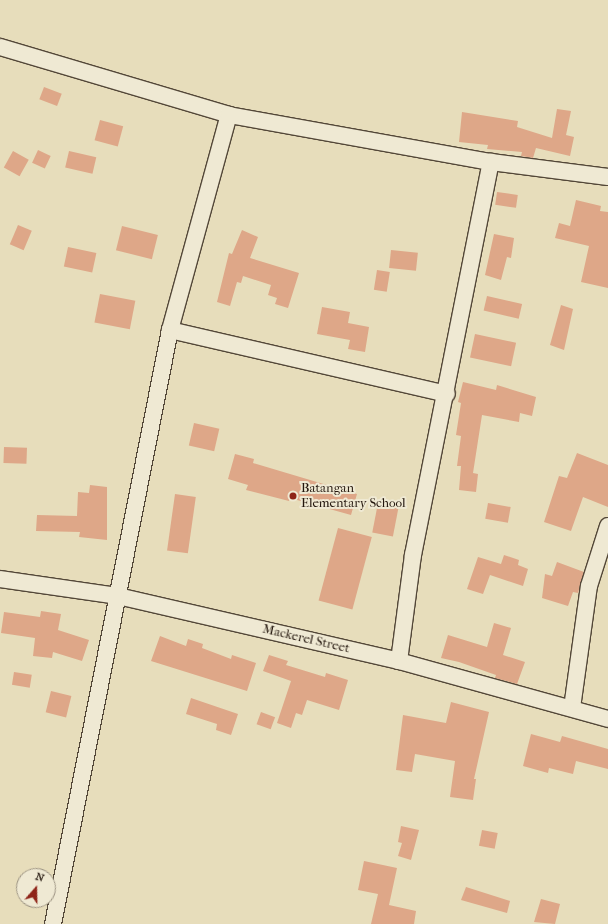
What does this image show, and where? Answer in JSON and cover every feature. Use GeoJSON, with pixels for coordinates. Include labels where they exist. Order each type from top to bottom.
{"type":"FeatureCollection","features":[{"type":"Feature","properties":{"kind":"street"},"geometry":{"type":"LineString","coordinates":[[0,47],[229,115],[492,162],[608,177]]}},
{"type":"Feature","properties":{"kind":"street"},"geometry":{"type":"LineString","coordinates":[[54,924],[170,330],[229,115]]}},
{"type":"Feature","properties":{"kind":"street"},"geometry":{"type":"LineString","coordinates":[[399,661],[413,555],[447,394],[492,162]]}},
{"type":"Feature","properties":{"kind":"street"},"geometry":{"type":"LineString","coordinates":[[170,330],[447,394]]}},
{"type":"Feature","properties":{"kind":"street"},"geometry":{"type":"LineString","coordinates":[[572,708],[589,586],[608,526]]}},
{"type":"Feature","properties":{"kind":"street","name":"Mackerel Street"},"geometry":{"type":"LineString","coordinates":[[0,579],[118,596],[399,661],[608,719]]}},
{"type":"Feature","properties":{"kind":"building"},"geometry":{"type":"Polygon","coordinates":[[[44,87],[62,94],[57,106],[39,99],[44,87]]]}},
{"type":"Feature","properties":{"kind":"building"},"geometry":{"type":"Polygon","coordinates":[[[557,109],[571,111],[566,135],[574,137],[570,156],[536,148],[533,158],[521,156],[522,152],[487,149],[488,145],[459,142],[462,112],[518,121],[517,127],[552,138],[557,109]]]}},
{"type":"Feature","properties":{"kind":"building"},"geometry":{"type":"Polygon","coordinates":[[[100,120],[123,126],[118,146],[95,140],[100,120]]]}},
{"type":"Feature","properties":{"kind":"building"},"geometry":{"type":"Polygon","coordinates":[[[38,150],[51,156],[45,169],[32,163],[38,150]]]}},
{"type":"Feature","properties":{"kind":"building"},"geometry":{"type":"Polygon","coordinates":[[[13,151],[29,160],[20,176],[4,168],[13,151]]]}},
{"type":"Feature","properties":{"kind":"building"},"geometry":{"type":"Polygon","coordinates":[[[69,151],[96,157],[92,174],[65,168],[69,151]]]}},
{"type":"Feature","properties":{"kind":"building"},"geometry":{"type":"Polygon","coordinates":[[[497,192],[518,195],[516,208],[495,205],[497,192]]]}},
{"type":"Feature","properties":{"kind":"building"},"geometry":{"type":"Polygon","coordinates":[[[576,200],[601,206],[600,211],[608,212],[608,288],[581,282],[589,246],[555,238],[559,223],[570,226],[576,200]]]}},
{"type":"Feature","properties":{"kind":"building"},"geometry":{"type":"Polygon","coordinates":[[[18,225],[32,231],[24,250],[10,244],[18,225]]]}},
{"type":"Feature","properties":{"kind":"building"},"geometry":{"type":"Polygon","coordinates":[[[122,226],[158,235],[152,259],[116,250],[122,226]]]}},
{"type":"Feature","properties":{"kind":"building"},"geometry":{"type":"Polygon","coordinates":[[[242,230],[258,237],[250,258],[299,273],[288,308],[275,304],[277,298],[268,295],[271,285],[243,276],[241,283],[237,282],[230,306],[217,302],[229,253],[232,254],[242,230]]]}},
{"type":"Feature","properties":{"kind":"building"},"geometry":{"type":"Polygon","coordinates":[[[494,234],[514,238],[511,258],[507,257],[501,280],[485,275],[494,234]]]}},
{"type":"Feature","properties":{"kind":"building"},"geometry":{"type":"Polygon","coordinates":[[[68,247],[96,253],[92,273],[64,267],[68,247]]]}},
{"type":"Feature","properties":{"kind":"building"},"geometry":{"type":"Polygon","coordinates":[[[391,250],[418,253],[416,271],[389,268],[391,250]]]}},
{"type":"Feature","properties":{"kind":"building"},"geometry":{"type":"Polygon","coordinates":[[[377,270],[390,272],[387,292],[374,290],[377,270]]]}},
{"type":"Feature","properties":{"kind":"building"},"geometry":{"type":"Polygon","coordinates":[[[100,294],[135,301],[130,329],[94,322],[100,294]]]}},
{"type":"Feature","properties":{"kind":"building"},"geometry":{"type":"Polygon","coordinates":[[[487,296],[522,304],[519,319],[484,311],[487,296]]]}},
{"type":"Feature","properties":{"kind":"building"},"geometry":{"type":"Polygon","coordinates":[[[561,305],[573,309],[564,350],[550,345],[561,305]]]}},
{"type":"Feature","properties":{"kind":"building"},"geometry":{"type":"Polygon","coordinates":[[[322,307],[350,312],[348,323],[369,327],[365,352],[348,349],[350,340],[317,334],[322,307]]]}},
{"type":"Feature","properties":{"kind":"building"},"geometry":{"type":"Polygon","coordinates":[[[475,334],[516,343],[511,366],[470,357],[475,334]]]}},
{"type":"Feature","properties":{"kind":"building"},"geometry":{"type":"Polygon","coordinates":[[[463,382],[496,390],[497,385],[536,397],[532,416],[520,413],[519,422],[482,415],[473,473],[478,474],[476,492],[459,490],[461,466],[457,466],[461,436],[456,435],[461,403],[458,402],[463,382]]]}},
{"type":"Feature","properties":{"kind":"building"},"geometry":{"type":"Polygon","coordinates":[[[194,423],[219,429],[214,451],[189,445],[194,423]]]}},
{"type":"Feature","properties":{"kind":"building"},"geometry":{"type":"Polygon","coordinates":[[[4,447],[27,448],[26,464],[3,463],[4,447]]]}},
{"type":"Feature","properties":{"kind":"building"},"geometry":{"type":"Polygon","coordinates":[[[577,453],[608,465],[608,507],[583,497],[571,531],[544,522],[559,476],[567,478],[577,453]]]}},
{"type":"Feature","properties":{"kind":"building"},"geometry":{"type":"Polygon","coordinates":[[[235,454],[254,459],[253,463],[357,494],[351,515],[290,498],[289,501],[246,490],[248,485],[228,479],[235,454]]]}},
{"type":"Feature","properties":{"kind":"building"},"geometry":{"type":"Polygon","coordinates":[[[90,485],[107,487],[107,540],[79,537],[80,532],[36,531],[37,515],[77,516],[78,492],[89,493],[90,485]]]}},
{"type":"Feature","properties":{"kind":"building"},"geometry":{"type":"Polygon","coordinates":[[[175,494],[196,497],[188,553],[167,550],[175,494]]]}},
{"type":"Feature","properties":{"kind":"building"},"geometry":{"type":"Polygon","coordinates":[[[378,503],[399,507],[393,536],[372,532],[378,503]]]}},
{"type":"Feature","properties":{"kind":"building"},"geometry":{"type":"Polygon","coordinates":[[[488,503],[511,507],[508,523],[485,519],[488,503]]]}},
{"type":"Feature","properties":{"kind":"building"},"geometry":{"type":"Polygon","coordinates":[[[338,528],[372,537],[352,610],[319,600],[338,528]]]}},
{"type":"Feature","properties":{"kind":"building"},"geometry":{"type":"Polygon","coordinates":[[[504,555],[519,560],[518,565],[528,569],[523,586],[490,575],[483,594],[467,589],[478,557],[501,564],[504,555]]]}},
{"type":"Feature","properties":{"kind":"building"},"geometry":{"type":"Polygon","coordinates":[[[557,562],[584,572],[578,593],[573,592],[568,606],[542,598],[545,574],[552,576],[557,562]]]}},
{"type":"Feature","properties":{"kind":"building"},"geometry":{"type":"Polygon","coordinates":[[[41,611],[61,614],[58,630],[89,640],[82,661],[53,652],[52,658],[33,656],[35,638],[1,633],[4,612],[40,617],[41,611]]]}},
{"type":"Feature","properties":{"kind":"building"},"geometry":{"type":"Polygon","coordinates":[[[494,623],[511,628],[503,655],[525,662],[517,684],[495,678],[496,675],[459,662],[441,658],[448,635],[487,647],[494,623]]]}},
{"type":"Feature","properties":{"kind":"building"},"geometry":{"type":"Polygon","coordinates":[[[160,636],[186,646],[188,639],[203,644],[202,648],[231,659],[232,655],[256,663],[247,691],[151,661],[160,636]]]}},
{"type":"Feature","properties":{"kind":"building"},"geometry":{"type":"Polygon","coordinates":[[[269,655],[288,661],[286,665],[325,677],[326,673],[348,680],[339,710],[307,700],[302,715],[296,713],[291,728],[277,723],[291,681],[263,671],[269,655]]]}},
{"type":"Feature","properties":{"kind":"building"},"geometry":{"type":"Polygon","coordinates":[[[14,672],[32,675],[30,688],[12,685],[14,672]]]}},
{"type":"Feature","properties":{"kind":"building"},"geometry":{"type":"Polygon","coordinates":[[[51,691],[71,696],[66,717],[46,712],[51,691]]]}},
{"type":"Feature","properties":{"kind":"building"},"geometry":{"type":"Polygon","coordinates":[[[191,698],[238,714],[231,735],[216,730],[217,724],[186,714],[191,698]]]}},
{"type":"Feature","properties":{"kind":"building"},"geometry":{"type":"Polygon","coordinates":[[[451,702],[489,712],[474,779],[476,779],[473,800],[450,797],[455,761],[415,754],[412,772],[396,770],[403,715],[446,723],[451,702]]]}},
{"type":"Feature","properties":{"kind":"building"},"geometry":{"type":"Polygon","coordinates":[[[261,712],[275,717],[271,729],[257,724],[261,712]]]}},
{"type":"Feature","properties":{"kind":"building"},"geometry":{"type":"Polygon","coordinates":[[[531,734],[560,742],[562,736],[608,749],[608,769],[576,761],[573,774],[549,768],[548,773],[523,766],[531,734]]]}},
{"type":"Feature","properties":{"kind":"building"},"geometry":{"type":"Polygon","coordinates":[[[401,826],[419,830],[411,860],[398,856],[402,843],[398,842],[401,826]]]}},
{"type":"Feature","properties":{"kind":"building"},"geometry":{"type":"Polygon","coordinates":[[[482,830],[498,833],[495,849],[479,846],[482,830]]]}},
{"type":"Feature","properties":{"kind":"building"},"geometry":{"type":"Polygon","coordinates":[[[364,861],[397,868],[389,905],[416,911],[414,924],[371,924],[378,894],[358,890],[364,861]]]}},
{"type":"Feature","properties":{"kind":"building"},"geometry":{"type":"Polygon","coordinates":[[[466,887],[510,901],[507,913],[461,900],[466,887]]]}},
{"type":"Feature","properties":{"kind":"building"},"geometry":{"type":"Polygon","coordinates":[[[541,899],[560,904],[555,924],[534,922],[541,899]]]}},
{"type":"Feature","properties":{"kind":"place","name":"Batangan Elementary School"},"geometry":{"type":"Point","coordinates":[293,496]}}]}
